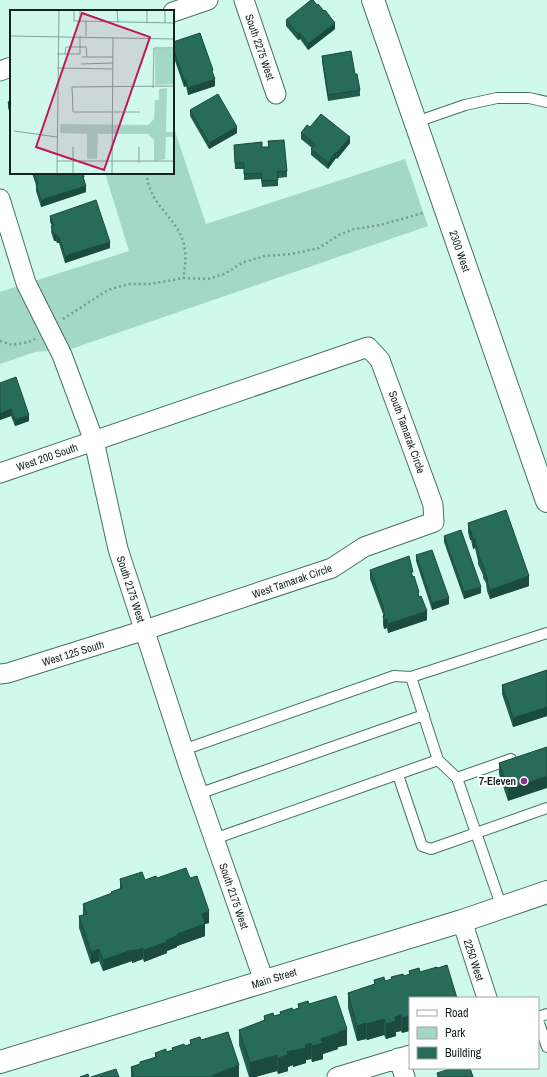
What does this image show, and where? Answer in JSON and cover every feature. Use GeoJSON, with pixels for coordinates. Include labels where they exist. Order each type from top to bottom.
{"type":"FeatureCollection","features":[{"type":"Feature","properties":{"kind":"main road","name":"2300 West"},"geometry":{"type":"LineString","coordinates":[[373,0],[547,501]]}},
{"type":"Feature","properties":{"kind":"main road","name":"Main Street"},"geometry":{"type":"LineString","coordinates":[[0,1062],[462,921],[547,892]]}},
{"type":"Feature","properties":{"kind":"street"},"geometry":{"type":"LineString","coordinates":[[174,12],[208,0]]}},
{"type":"Feature","properties":{"kind":"street","name":"South 2275 West"},"geometry":{"type":"LineString","coordinates":[[244,0],[276,94]]}},
{"type":"Feature","properties":{"kind":"street"},"geometry":{"type":"LineString","coordinates":[[0,71],[10,67]]}},
{"type":"Feature","properties":{"kind":"street","name":"South 2175 West"},"geometry":{"type":"LineString","coordinates":[[0,199],[26,283],[62,355],[94,441],[118,548],[183,750],[264,981]]}},
{"type":"Feature","properties":{"kind":"street","name":"South Tamarak Circle"},"geometry":{"type":"LineString","coordinates":[[94,441],[368,347],[380,360],[433,505],[434,522]]}},
{"type":"Feature","properties":{"kind":"street","name":"West 200 South"},"geometry":{"type":"LineString","coordinates":[[0,473],[94,441]]}},
{"type":"Feature","properties":{"kind":"street","name":"West Tamarak Circle"},"geometry":{"type":"LineString","coordinates":[[145,630],[332,568],[364,547],[434,522]]}},
{"type":"Feature","properties":{"kind":"street","name":"West 125 South"},"geometry":{"type":"LineString","coordinates":[[0,674],[8,673],[145,630]]}},
{"type":"Feature","properties":{"kind":"street","name":"2250 West"},"geometry":{"type":"LineString","coordinates":[[462,921],[487,997]]}},
{"type":"Feature","properties":{"kind":"street"},"geometry":{"type":"LineString","coordinates":[[337,1077],[404,1056],[405,1077]]}},
{"type":"Feature","properties":{"kind":"lane"},"geometry":{"type":"LineString","coordinates":[[416,122],[464,105],[497,98],[529,98],[547,102]]}},
{"type":"Feature","properties":{"kind":"lane"},"geometry":{"type":"LineString","coordinates":[[183,750],[394,676],[411,677],[547,633]]}},
{"type":"Feature","properties":{"kind":"lane"},"geometry":{"type":"LineString","coordinates":[[411,677],[438,760],[457,778],[502,908]]}},
{"type":"Feature","properties":{"kind":"lane"},"geometry":{"type":"LineString","coordinates":[[198,794],[424,715]]}},
{"type":"Feature","properties":{"kind":"lane"},"geometry":{"type":"LineString","coordinates":[[457,778],[520,756]]}},
{"type":"Feature","properties":{"kind":"lane"},"geometry":{"type":"LineString","coordinates":[[214,840],[438,760]]}},
{"type":"Feature","properties":{"kind":"lane"},"geometry":{"type":"LineString","coordinates":[[398,774],[422,846],[431,849],[547,808]]}},
{"type":"Feature","properties":{"kind":"lane"},"geometry":{"type":"LineString","coordinates":[[539,1023],[547,1046]]}},
{"type":"Feature","properties":{"kind":"path"},"geometry":{"type":"LineString","coordinates":[[146,174],[149,186],[155,199],[177,228],[181,236],[186,254],[183,278]]}},
{"type":"Feature","properties":{"kind":"path"},"geometry":{"type":"LineString","coordinates":[[58,322],[108,290],[128,284],[150,284],[183,278],[208,279],[224,274],[244,262],[265,256],[292,254],[319,248],[339,235],[354,229],[380,225],[423,213]]}},
{"type":"Feature","properties":{"kind":"path"},"geometry":{"type":"LineString","coordinates":[[0,341],[12,345],[29,342],[36,338]]}},
{"type":"Feature","properties":{"kind":"green space"},"geometry":{"type":"Polygon","coordinates":[[[174,128],[206,224],[405,159],[428,226],[71,349],[35,352],[0,364],[0,292],[129,251],[105,174],[174,174],[174,128]]]}},
{"type":"Feature","properties":{"kind":"building"},"geometry":{"type":"Polygon","coordinates":[[[313,0],[317,5],[318,4],[324,11],[325,10],[335,23],[308,44],[300,33],[298,34],[286,20],[313,0]]]}},
{"type":"Feature","properties":{"kind":"building"},"geometry":{"type":"Polygon","coordinates":[[[200,33],[215,79],[188,88],[174,51],[174,42],[200,33]]]}},
{"type":"Feature","properties":{"kind":"building"},"geometry":{"type":"Polygon","coordinates":[[[351,51],[355,74],[357,74],[360,90],[328,95],[322,56],[351,51]]]}},
{"type":"Feature","properties":{"kind":"building"},"geometry":{"type":"Polygon","coordinates":[[[218,94],[237,127],[209,143],[190,110],[218,94]]]}},
{"type":"Feature","properties":{"kind":"building"},"geometry":{"type":"Polygon","coordinates":[[[321,114],[350,137],[328,163],[311,149],[315,144],[301,133],[307,125],[310,127],[321,114]]]}},
{"type":"Feature","properties":{"kind":"building"},"geometry":{"type":"Polygon","coordinates":[[[284,140],[287,171],[277,172],[278,180],[262,181],[261,173],[244,174],[244,163],[235,163],[234,145],[262,142],[262,147],[269,147],[268,141],[284,140]]]}},
{"type":"Feature","properties":{"kind":"building"},"geometry":{"type":"Polygon","coordinates":[[[34,174],[83,174],[86,186],[41,200],[36,185],[38,184],[34,174]]]}},
{"type":"Feature","properties":{"kind":"building"},"geometry":{"type":"Polygon","coordinates":[[[96,200],[110,242],[65,256],[59,237],[57,237],[56,234],[54,235],[51,226],[54,226],[50,216],[96,200]]]}},
{"type":"Feature","properties":{"kind":"building"},"geometry":{"type":"Polygon","coordinates":[[[16,377],[29,415],[15,420],[11,409],[0,414],[0,383],[16,377]]]}},
{"type":"Feature","properties":{"kind":"building"},"geometry":{"type":"Polygon","coordinates":[[[506,510],[529,576],[490,590],[486,574],[483,569],[485,569],[478,555],[475,539],[473,540],[468,523],[506,510]]]}},
{"type":"Feature","properties":{"kind":"building"},"geometry":{"type":"Polygon","coordinates":[[[461,530],[481,587],[464,592],[444,536],[461,530]]]}},
{"type":"Feature","properties":{"kind":"building"},"geometry":{"type":"Polygon","coordinates":[[[432,550],[449,598],[432,603],[416,555],[432,550]]]}},
{"type":"Feature","properties":{"kind":"building"},"geometry":{"type":"Polygon","coordinates":[[[409,556],[413,572],[411,572],[413,577],[414,576],[419,597],[421,596],[427,611],[388,624],[387,619],[384,620],[384,609],[370,570],[409,556]]]}},
{"type":"Feature","properties":{"kind":"building"},"geometry":{"type":"Polygon","coordinates":[[[547,670],[547,707],[513,718],[502,685],[547,670]]]}},
{"type":"Feature","properties":{"kind":"building"},"geometry":{"type":"Polygon","coordinates":[[[547,747],[547,776],[508,789],[499,763],[547,747]]]}},
{"type":"Feature","properties":{"kind":"building"},"geometry":{"type":"Polygon","coordinates":[[[186,868],[190,878],[197,876],[209,911],[202,914],[205,924],[177,934],[177,936],[166,940],[167,942],[144,950],[143,948],[132,950],[103,960],[99,949],[91,952],[79,916],[87,914],[83,904],[122,888],[120,879],[142,872],[145,880],[156,876],[157,878],[186,868]]]}},
{"type":"Feature","properties":{"kind":"building"},"geometry":{"type":"Polygon","coordinates":[[[447,965],[457,997],[409,997],[409,1015],[402,1018],[401,1015],[395,1017],[396,1021],[386,1024],[384,1019],[357,1026],[348,993],[375,984],[374,980],[384,977],[385,981],[392,979],[391,977],[410,974],[409,971],[419,968],[420,972],[447,965]]]}},
{"type":"Feature","properties":{"kind":"building"},"geometry":{"type":"Polygon","coordinates":[[[336,996],[347,1029],[321,1039],[323,1043],[312,1046],[311,1043],[305,1045],[306,1048],[287,1052],[288,1055],[278,1058],[277,1055],[250,1063],[239,1030],[265,1020],[264,1016],[273,1013],[274,1016],[281,1014],[280,1012],[292,1008],[293,1010],[299,1008],[298,1004],[308,1001],[309,1004],[336,996]]]}},
{"type":"Feature","properties":{"kind":"building"},"geometry":{"type":"Polygon","coordinates":[[[228,1032],[239,1065],[213,1075],[214,1077],[134,1077],[131,1067],[140,1064],[140,1062],[157,1057],[155,1053],[166,1049],[166,1052],[173,1050],[172,1048],[184,1044],[185,1046],[191,1044],[190,1040],[200,1037],[201,1040],[228,1032]]]}},
{"type":"Feature","properties":{"kind":"building"},"geometry":{"type":"Polygon","coordinates":[[[116,1069],[119,1077],[91,1077],[116,1069]]]}},
{"type":"Feature","properties":{"kind":"building"},"geometry":{"type":"Polygon","coordinates":[[[450,1069],[470,1069],[473,1077],[438,1077],[437,1073],[450,1069]]]}},
{"type":"Feature","properties":{"kind":"building"},"geometry":{"type":"Polygon","coordinates":[[[88,1074],[89,1077],[80,1077],[88,1074]]]}},
{"type":"Feature","properties":{"kind":"place","name":"7-Eleven"},"geometry":{"type":"Point","coordinates":[524,781]}}]}
